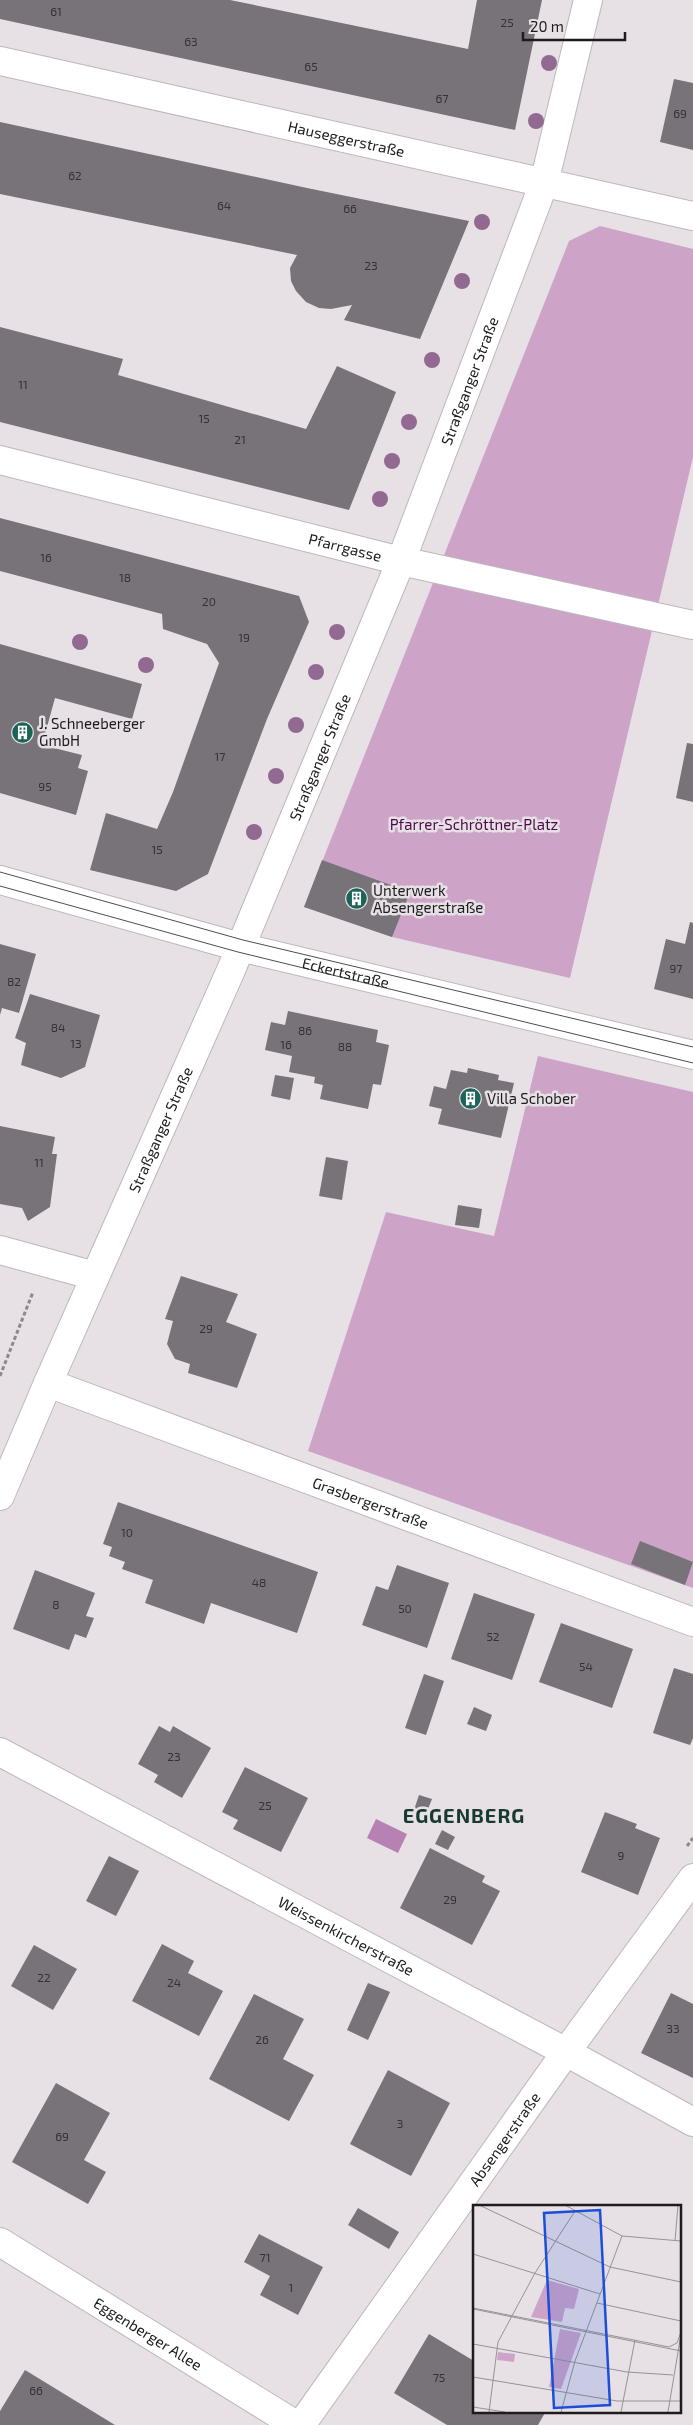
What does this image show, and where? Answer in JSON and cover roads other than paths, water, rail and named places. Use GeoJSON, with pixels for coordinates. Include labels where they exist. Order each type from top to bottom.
{"type":"FeatureCollection","features":[{"type":"Feature","properties":{"kind":"street","name":"Straßganger Straße"},"geometry":{"type":"LineString","coordinates":[[0,1496],[240,947],[400,561],[544,183],[588,0]]}},
{"type":"Feature","properties":{"kind":"street","name":"Hauseggerstraße"},"geometry":{"type":"LineString","coordinates":[[0,62],[693,216]]}},
{"type":"Feature","properties":{"kind":"street","name":"Pfarrgasse"},"geometry":{"type":"LineString","coordinates":[[0,460],[400,561],[693,625]]}},
{"type":"Feature","properties":{"kind":"street","name":"Eckertstraße"},"geometry":{"type":"LineString","coordinates":[[0,880],[240,947],[693,1055]]}},
{"type":"Feature","properties":{"kind":"street"},"geometry":{"type":"LineString","coordinates":[[0,1250],[95,1276]]}},
{"type":"Feature","properties":{"kind":"street","name":"Grasbergerstraße"},"geometry":{"type":"LineString","coordinates":[[48,1383],[693,1622]]}},
{"type":"Feature","properties":{"kind":"street","name":"Weissenkircherstraße"},"geometry":{"type":"LineString","coordinates":[[0,1752],[566,2052],[693,2122]]}},
{"type":"Feature","properties":{"kind":"street","name":"Absengerstraße"},"geometry":{"type":"LineString","coordinates":[[301,2425],[566,2052],[693,1878]]}},
{"type":"Feature","properties":{"kind":"street","name":"Eggenberger Allee"},"geometry":{"type":"LineString","coordinates":[[0,2242],[296,2425]]}},
{"type":"Feature","properties":{"kind":"tram line"},"geometry":{"type":"LineString","coordinates":[[0,872],[243,940],[693,1047]]}},
{"type":"Feature","properties":{"kind":"tram line"},"geometry":{"type":"LineString","coordinates":[[0,886],[238,952],[693,1063]]}},
{"type":"Feature","properties":{"kind":"place","name":"J. Schneeberger GmbH"},"geometry":{"type":"Point","coordinates":[23,732]}},
{"type":"Feature","properties":{"kind":"place","name":"Unterwerk Absengerstraße"},"geometry":{"type":"Point","coordinates":[357,899]}},
{"type":"Feature","properties":{"kind":"place","name":"Villa Schober"},"geometry":{"type":"Point","coordinates":[471,1098]}},
{"type":"Feature","properties":{"kind":"district","name":"EGGENBERG"},"geometry":{"type":"Point","coordinates":[464,1815]}},
{"type":"Feature","properties":{"kind":"park label","name":"Pfarrer-Schröttner-Platz"},"geometry":{"type":"Point","coordinates":[474,824]}}]}
